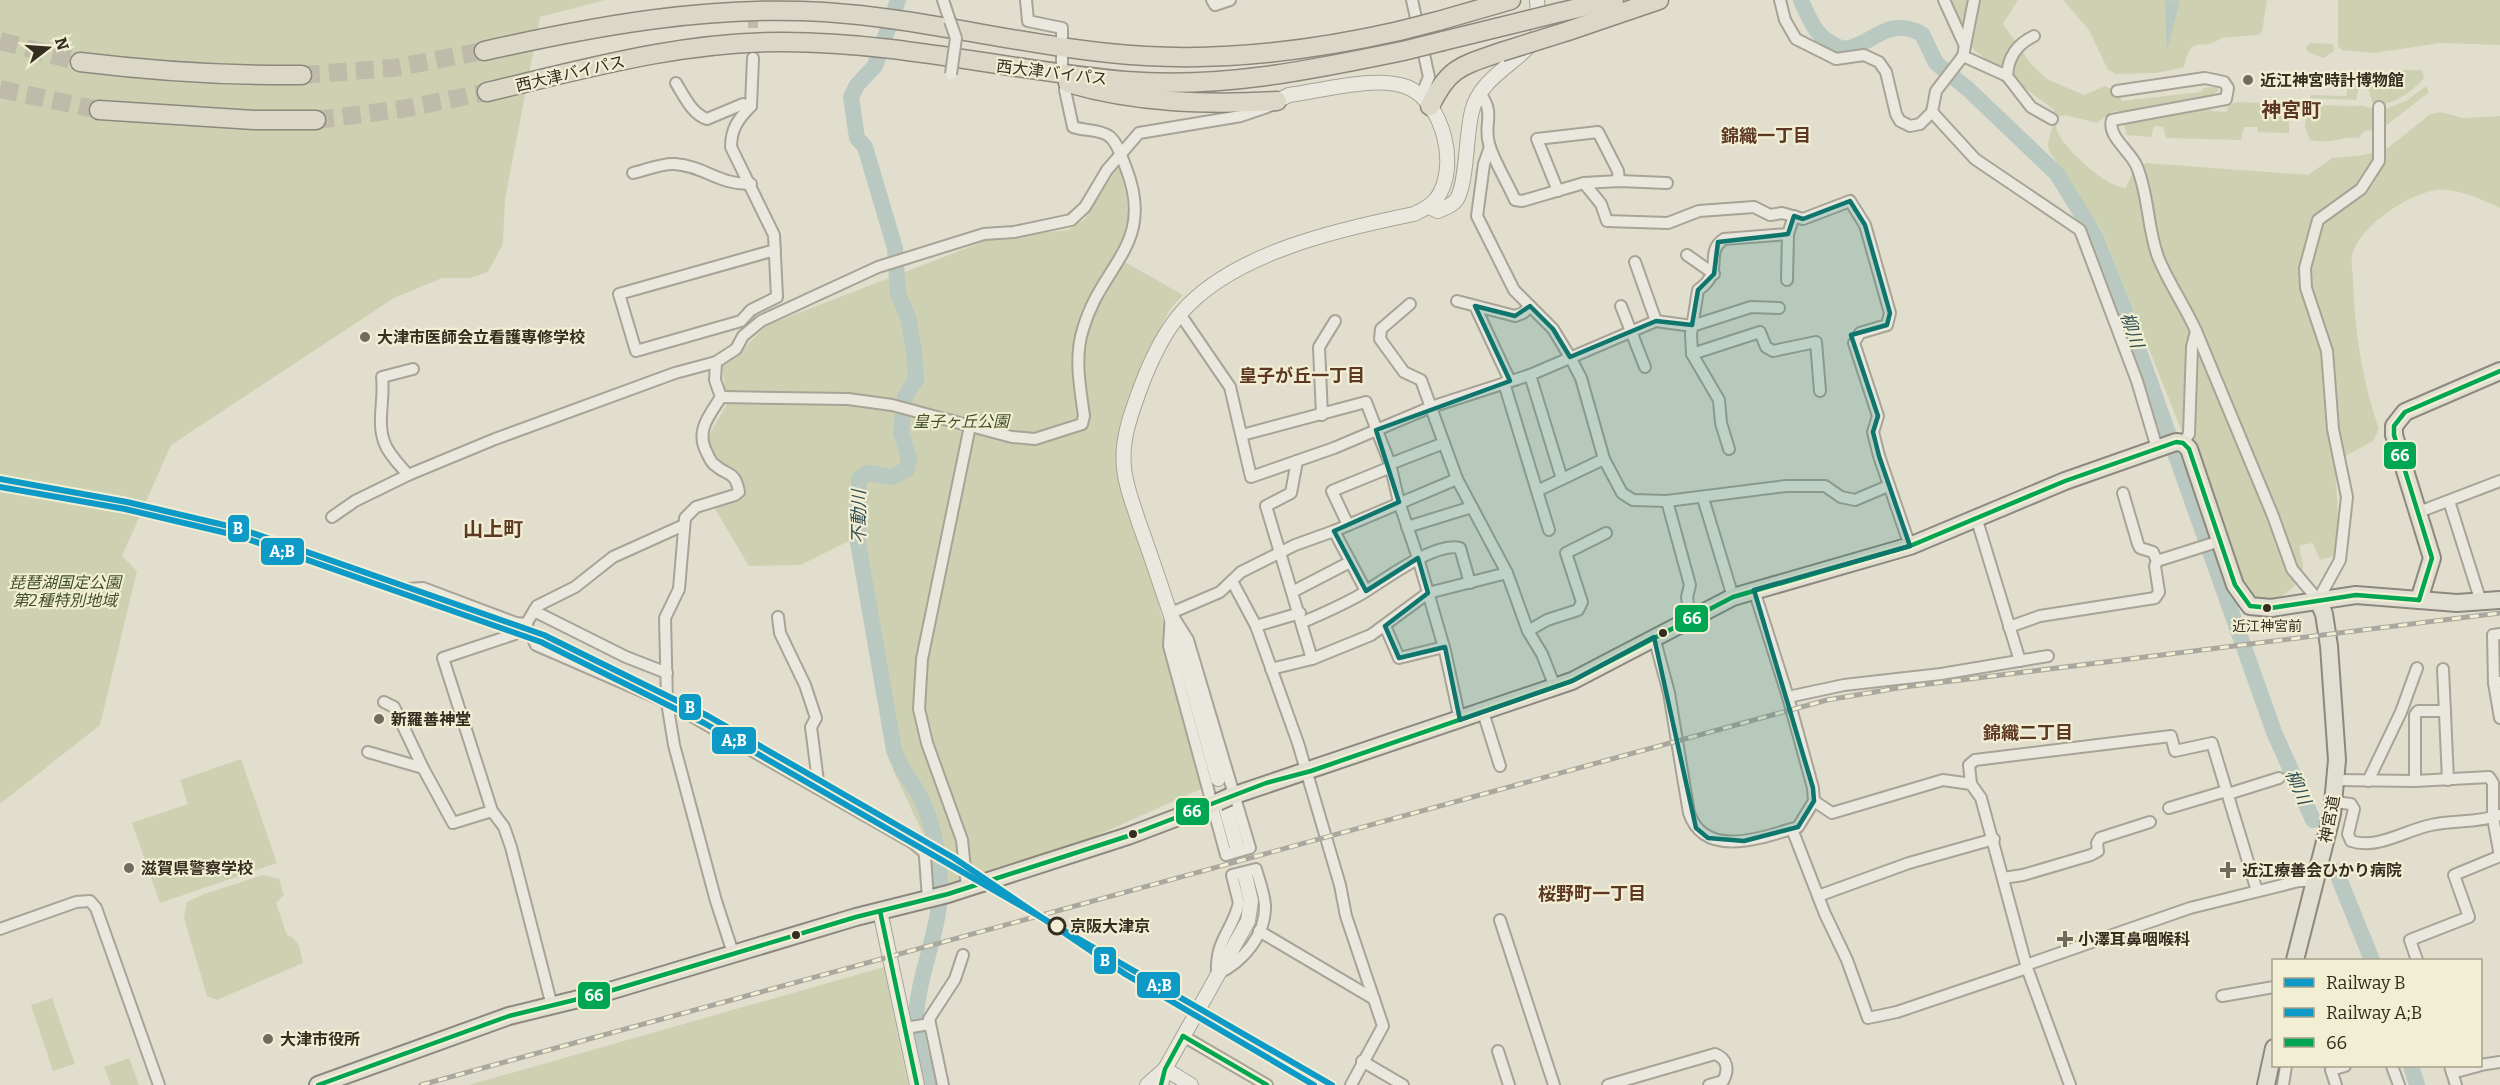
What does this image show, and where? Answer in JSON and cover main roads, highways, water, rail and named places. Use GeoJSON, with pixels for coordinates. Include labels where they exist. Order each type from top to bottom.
{"type":"FeatureCollection","features":[{"type":"Feature","properties":{"kind":"highway","name":"西大津バイパス"},"geometry":{"type":"LineString","coordinates":[[487,92],[656,54],[716,45],[785,42],[851,45],[907,51],[1017,69],[1128,81],[1228,81],[1277,76],[1403,51],[1614,0]]}},
{"type":"Feature","properties":{"kind":"highway"},"geometry":{"type":"LineString","coordinates":[[1426,101],[1454,70],[1501,52],[1659,0]]}},
{"type":"Feature","properties":{"kind":"highway","name":"西大津バイパス"},"geometry":{"type":"LineString","coordinates":[[484,51],[569,31],[728,12],[815,12],[907,21],[1074,48],[1178,57],[1245,57],[1301,51],[1399,31],[1506,1]]}},
{"type":"Feature","properties":{"kind":"highway"},"geometry":{"type":"LineString","coordinates":[[80,62],[167,72],[233,76],[302,75]]}},
{"type":"Feature","properties":{"kind":"highway"},"geometry":{"type":"LineString","coordinates":[[1017,69],[1098,92],[1135,98],[1228,104],[1277,100]]}},
{"type":"Feature","properties":{"kind":"highway"},"geometry":{"type":"LineString","coordinates":[[99,110],[254,120],[316,120]]}},
{"type":"Feature","properties":{"kind":"main road"},"geometry":{"type":"LineString","coordinates":[[2419,600],[2432,558],[2420,512],[2394,435],[2394,426],[2399,418],[2415,406],[2500,371]]}},
{"type":"Feature","properties":{"kind":"main road"},"geometry":{"type":"LineString","coordinates":[[318,1085],[478,1026],[734,956],[880,911],[948,894],[1128,836],[1572,681],[1733,597],[1910,546],[1976,517],[2170,445],[2189,449],[2217,542],[2235,585],[2250,606],[2263,609],[2356,595],[2457,603],[2500,600]]}},
{"type":"Feature","properties":{"kind":"main road","name":"神宮道"},"geometry":{"type":"LineString","coordinates":[[2295,959],[2334,802],[2336,780],[2338,741],[2329,676],[2318,646],[2314,615],[2318,600]]}},
{"type":"Feature","properties":{"kind":"main road"},"geometry":{"type":"LineString","coordinates":[[2266,1085],[2273,1067]]}},
{"type":"Feature","properties":{"kind":"waterway","name":"不動川"},"geometry":{"type":"LineString","coordinates":[[898,0],[875,66],[857,85],[851,97],[857,138],[865,147],[895,248],[898,294],[908,317],[916,379],[905,397],[901,432],[909,458],[907,469],[892,477],[868,473],[859,479],[857,537],[894,750],[899,763],[925,807],[935,838],[938,860],[940,899],[921,984],[916,1018],[918,1044],[930,1085]]}},
{"type":"Feature","properties":{"kind":"waterway","name":"柳川"},"geometry":{"type":"LineString","coordinates":[[1801,0],[1808,17],[1822,36],[1835,46],[1844,49],[1889,29],[1909,29],[1922,34],[1936,63],[1969,90],[2057,174],[2095,236],[2122,303],[2274,732],[2313,820]]}},
{"type":"Feature","properties":{"kind":"waterway","name":"柳川"},"geometry":{"type":"LineString","coordinates":[[2336,871],[2372,959]]}},
{"type":"Feature","properties":{"kind":"waterway","name":"柳川"},"geometry":{"type":"LineString","coordinates":[[2411,1067],[2417,1085]]}},
{"type":"Feature","properties":{"kind":"tunnel"},"geometry":{"type":"LineString","coordinates":[[753,2],[753,58]]}},
{"type":"Feature","properties":{"kind":"tunnel"},"geometry":{"type":"LineString","coordinates":[[0,41],[80,62]]}},
{"type":"Feature","properties":{"kind":"tunnel"},"geometry":{"type":"LineString","coordinates":[[302,75],[393,68],[484,51]]}},
{"type":"Feature","properties":{"kind":"tunnel"},"geometry":{"type":"LineString","coordinates":[[0,89],[99,110]]}},
{"type":"Feature","properties":{"kind":"tunnel"},"geometry":{"type":"LineString","coordinates":[[316,120],[402,109],[487,92]]}},
{"type":"Feature","properties":{"kind":"tunnel"},"geometry":{"type":"LineString","coordinates":[[1237,847],[1245,875]]}},
{"type":"Feature","properties":{"kind":"railway"},"geometry":{"type":"LineString","coordinates":[[421,1085],[1827,700],[1904,687],[2500,613]]}},
{"type":"Feature","properties":{"kind":"rail line","name":"B"},"geometry":{"type":"LineString","coordinates":[[0,479],[127,502],[241,529],[544,635],[708,716],[954,858],[1125,974],[1314,1085]]}},
{"type":"Feature","properties":{"kind":"rail line","name":"A;B"},"geometry":{"type":"LineString","coordinates":[[0,487],[125,509],[239,536],[541,642],[704,723],[1332,1085]]}},
{"type":"Feature","properties":{"kind":"place","name":"近江神宮時計博物館"},"geometry":{"type":"Point","coordinates":[2248,80]}},
{"type":"Feature","properties":{"kind":"place","name":"大津市医師会立看護専修学校"},"geometry":{"type":"Point","coordinates":[365,337]}},
{"type":"Feature","properties":{"kind":"place","name":"近江神宮前"},"geometry":{"type":"Point","coordinates":[2267,608]}},
{"type":"Feature","properties":{"kind":"place","name":"新羅善神堂"},"geometry":{"type":"Point","coordinates":[379,719]}},
{"type":"Feature","properties":{"kind":"place","name":"滋賀県警察学校"},"geometry":{"type":"Point","coordinates":[129,868]}},
{"type":"Feature","properties":{"kind":"place","name":"近江療善会ひかり病院"},"geometry":{"type":"Point","coordinates":[2228,870]}},
{"type":"Feature","properties":{"kind":"place","name":"京阪大津京"},"geometry":{"type":"Point","coordinates":[1057,926]}},
{"type":"Feature","properties":{"kind":"place","name":"小澤耳鼻咽喉科"},"geometry":{"type":"Point","coordinates":[2065,939]}},
{"type":"Feature","properties":{"kind":"place","name":"大津市役所"},"geometry":{"type":"Point","coordinates":[268,1039]}},
{"type":"Feature","properties":{"kind":"district","name":"神宮町"},"geometry":{"type":"Point","coordinates":[2291,110]}},
{"type":"Feature","properties":{"kind":"district","name":"錦織一丁目"},"geometry":{"type":"Point","coordinates":[1766,136]}},
{"type":"Feature","properties":{"kind":"district","name":"皇子が丘一丁目"},"geometry":{"type":"Point","coordinates":[1302,376]}},
{"type":"Feature","properties":{"kind":"district","name":"山上町"},"geometry":{"type":"Point","coordinates":[493,529]}},
{"type":"Feature","properties":{"kind":"district","name":"錦織二丁目"},"geometry":{"type":"Point","coordinates":[2028,733]}},
{"type":"Feature","properties":{"kind":"district","name":"桜野町一丁目"},"geometry":{"type":"Point","coordinates":[1592,894]}},
{"type":"Feature","properties":{"kind":"park label","name":"皇子ヶ丘公園"},"geometry":{"type":"Point","coordinates":[961,421]}},
{"type":"Feature","properties":{"kind":"park label","name":"琵琶湖国定公園 第2種特別地域"},"geometry":{"type":"Point","coordinates":[65,591]}}]}
